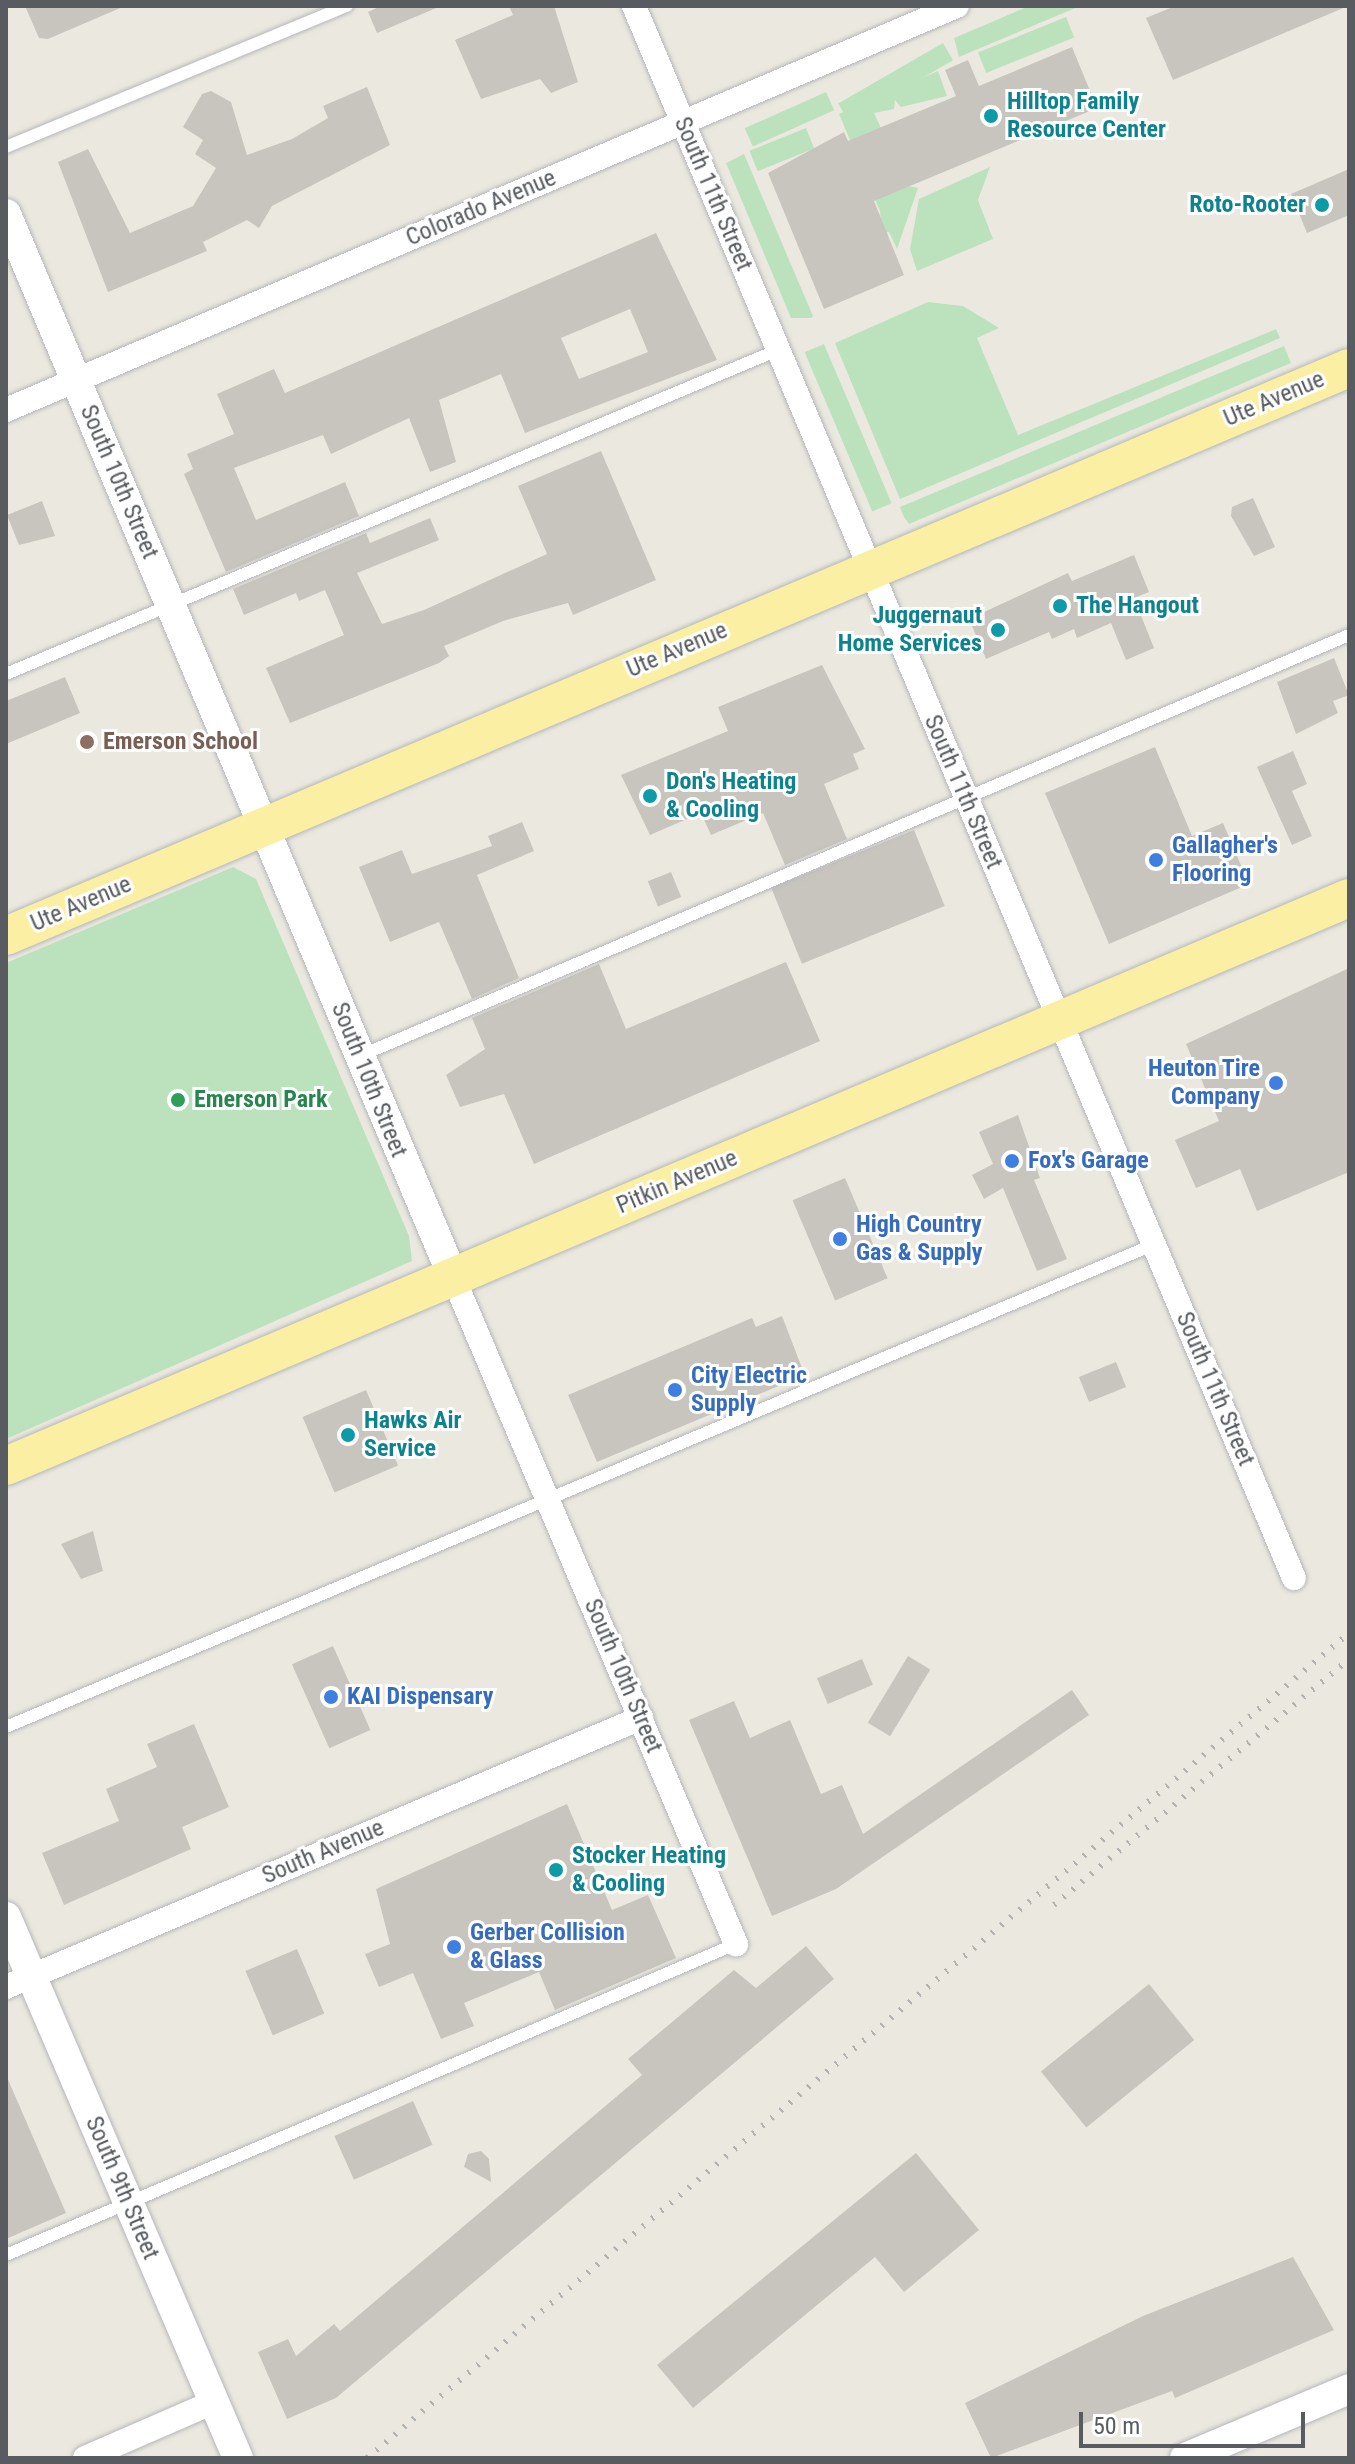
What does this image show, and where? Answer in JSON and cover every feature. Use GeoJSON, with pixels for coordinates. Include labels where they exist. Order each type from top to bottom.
{"type":"FeatureCollection","features":[{"type":"Feature","properties":{"kind":"main road","name":"Ute Avenue"},"geometry":{"type":"LineString","coordinates":[[6,936],[869,567],[1349,368]]}},
{"type":"Feature","properties":{"kind":"main road","name":"Pitkin Avenue"},"geometry":{"type":"LineString","coordinates":[[6,1466],[1349,898]]}},
{"type":"Feature","properties":{"kind":"street","name":"South 11th Street"},"geometry":{"type":"LineString","coordinates":[[634,6],[1294,1578]]}},
{"type":"Feature","properties":{"kind":"street","name":"Colorado Avenue"},"geometry":{"type":"LineString","coordinates":[[6,410],[957,6]]}},
{"type":"Feature","properties":{"kind":"street","name":"South 10th Street"},"geometry":{"type":"LineString","coordinates":[[6,214],[265,826],[359,1057],[736,1944]]}},
{"type":"Feature","properties":{"kind":"street","name":"South Avenue"},"geometry":{"type":"LineString","coordinates":[[19,1982],[641,1718]]}},
{"type":"Feature","properties":{"kind":"street","name":"South 9th Street"},"geometry":{"type":"LineString","coordinates":[[6,1917],[19,1982],[128,2203],[238,2458]]}},
{"type":"Feature","properties":{"kind":"street"},"geometry":{"type":"LineString","coordinates":[[1185,2458],[1349,2389]]}},
{"type":"Feature","properties":{"kind":"street"},"geometry":{"type":"LineString","coordinates":[[85,2458],[214,2402]]}},
{"type":"Feature","properties":{"kind":"lane"},"geometry":{"type":"LineString","coordinates":[[6,147],[347,6]]}},
{"type":"Feature","properties":{"kind":"lane"},"geometry":{"type":"LineString","coordinates":[[6,674],[778,350]]}},
{"type":"Feature","properties":{"kind":"lane"},"geometry":{"type":"LineString","coordinates":[[359,1057],[1349,635]]}},
{"type":"Feature","properties":{"kind":"lane"},"geometry":{"type":"LineString","coordinates":[[6,1727],[1155,1244]]}},
{"type":"Feature","properties":{"kind":"lane"},"geometry":{"type":"LineString","coordinates":[[6,2255],[736,1944]]}},
{"type":"Feature","properties":{"kind":"green space"},"geometry":{"type":"Polygon","coordinates":[[[1029,6],[1080,6],[959,57],[954,38],[1029,6]]]}},
{"type":"Feature","properties":{"kind":"green space"},"geometry":{"type":"Polygon","coordinates":[[[1066,17],[1074,37],[986,73],[978,53],[1066,17]]]}},
{"type":"Feature","properties":{"kind":"green space"},"geometry":{"type":"Polygon","coordinates":[[[943,43],[953,60],[848,121],[838,104],[943,43]]]}},
{"type":"Feature","properties":{"kind":"green space"},"geometry":{"type":"Polygon","coordinates":[[[938,71],[947,96],[901,107],[895,100],[894,109],[874,113],[908,186],[918,188],[897,249],[889,232],[882,233],[880,211],[839,114],[938,71]]]}},
{"type":"Feature","properties":{"kind":"green space"},"geometry":{"type":"Polygon","coordinates":[[[826,92],[834,110],[753,146],[745,128],[826,92]]]}},
{"type":"Feature","properties":{"kind":"green space"},"geometry":{"type":"Polygon","coordinates":[[[806,128],[814,148],[758,171],[749,151],[806,128]]]}},
{"type":"Feature","properties":{"kind":"green space"},"geometry":{"type":"Polygon","coordinates":[[[744,154],[813,316],[811,318],[791,318],[726,163],[744,154]]]}},
{"type":"Feature","properties":{"kind":"green space"},"geometry":{"type":"Polygon","coordinates":[[[990,167],[978,200],[993,239],[917,271],[910,249],[919,199],[990,167]]]}},
{"type":"Feature","properties":{"kind":"green space"},"geometry":{"type":"Polygon","coordinates":[[[928,302],[963,306],[999,328],[977,338],[1018,435],[1276,329],[1280,338],[900,499],[835,343],[928,302]]]}},
{"type":"Feature","properties":{"kind":"green space"},"geometry":{"type":"Polygon","coordinates":[[[824,344],[892,503],[872,511],[805,352],[824,344]]]}},
{"type":"Feature","properties":{"kind":"green space"},"geometry":{"type":"Polygon","coordinates":[[[1284,346],[1291,363],[909,524],[904,517],[900,507],[1284,346]]]}},
{"type":"Feature","properties":{"kind":"green space","name":"Emerson Park"},"geometry":{"type":"Polygon","coordinates":[[[233,867],[256,879],[409,1236],[412,1261],[6,1439],[6,963],[233,867]]]}},
{"type":"Feature","properties":{"kind":"building"},"geometry":{"type":"Polygon","coordinates":[[[25,6],[125,6],[48,39],[39,38],[25,6]]]}},
{"type":"Feature","properties":{"kind":"building"},"geometry":{"type":"Polygon","coordinates":[[[381,6],[441,6],[377,33],[368,12],[381,6]]]}},
{"type":"Feature","properties":{"kind":"building"},"geometry":{"type":"Polygon","coordinates":[[[509,6],[554,6],[578,82],[551,93],[540,79],[481,99],[455,40],[513,15],[509,6]]]}},
{"type":"Feature","properties":{"kind":"building"},"geometry":{"type":"Polygon","coordinates":[[[1175,6],[1348,6],[1173,80],[1146,18],[1175,6]]]}},
{"type":"Feature","properties":{"kind":"building"},"geometry":{"type":"Polygon","coordinates":[[[1072,47],[1097,108],[874,201],[904,275],[824,309],[768,173],[844,132],[848,141],[956,96],[945,70],[968,60],[979,86],[1072,47]]]}},
{"type":"Feature","properties":{"kind":"building"},"geometry":{"type":"Polygon","coordinates":[[[367,87],[390,145],[272,206],[259,228],[247,220],[203,242],[207,251],[108,292],[58,162],[88,149],[130,233],[193,206],[216,168],[195,154],[203,140],[183,127],[202,94],[211,91],[231,102],[247,155],[292,139],[328,118],[323,106],[367,87]]]}},
{"type":"Feature","properties":{"kind":"building","name":"Roto-Rooter"},"geometry":{"type":"Polygon","coordinates":[[[1349,169],[1349,215],[1307,233],[1291,194],[1349,169]]]}},
{"type":"Feature","properties":{"kind":"building"},"geometry":{"type":"Polygon","coordinates":[[[656,233],[717,360],[525,433],[501,374],[439,400],[456,462],[430,472],[409,418],[331,454],[323,435],[234,468],[256,520],[345,482],[359,516],[226,572],[184,474],[193,469],[187,454],[234,434],[217,394],[274,369],[285,393],[656,233]],[[630,309],[561,338],[579,379],[648,352],[630,309]]]}},
{"type":"Feature","properties":{"kind":"building"},"geometry":{"type":"Polygon","coordinates":[[[601,451],[656,580],[573,615],[568,603],[503,621],[444,646],[449,656],[439,663],[290,723],[266,668],[344,635],[325,590],[299,601],[296,593],[244,615],[233,589],[366,533],[370,543],[430,518],[439,540],[357,573],[382,624],[424,610],[547,554],[518,486],[601,451]]]}},
{"type":"Feature","properties":{"kind":"building"},"geometry":{"type":"Polygon","coordinates":[[[1253,498],[1275,547],[1254,556],[1231,516],[1232,507],[1253,498]]]}},
{"type":"Feature","properties":{"kind":"building"},"geometry":{"type":"Polygon","coordinates":[[[42,501],[55,536],[19,545],[7,515],[42,501]]]}},
{"type":"Feature","properties":{"kind":"building"},"geometry":{"type":"Polygon","coordinates":[[[1134,555],[1149,592],[1134,598],[1154,648],[1126,660],[1111,623],[1077,638],[1074,629],[1052,639],[1049,632],[986,659],[969,619],[1068,573],[1072,581],[1134,555]]]}},
{"type":"Feature","properties":{"kind":"building"},"geometry":{"type":"Polygon","coordinates":[[[1334,658],[1349,695],[1333,701],[1338,713],[1296,734],[1277,682],[1334,658]]]}},
{"type":"Feature","properties":{"kind":"building"},"geometry":{"type":"Polygon","coordinates":[[[822,665],[865,749],[853,754],[859,769],[824,784],[847,839],[785,865],[763,813],[711,835],[701,813],[650,835],[621,775],[728,731],[718,707],[822,665]]]}},
{"type":"Feature","properties":{"kind":"building"},"geometry":{"type":"Polygon","coordinates":[[[65,677],[80,713],[6,744],[6,701],[65,677]]]}},
{"type":"Feature","properties":{"kind":"building","name":"Gallagher's Flooring"},"geometry":{"type":"Polygon","coordinates":[[[1155,747],[1192,836],[1223,823],[1249,884],[1109,944],[1045,793],[1155,747]]]}},
{"type":"Feature","properties":{"kind":"building"},"geometry":{"type":"Polygon","coordinates":[[[1293,751],[1307,784],[1292,791],[1312,836],[1292,845],[1257,767],[1293,751]]]}},
{"type":"Feature","properties":{"kind":"building"},"geometry":{"type":"Polygon","coordinates":[[[522,822],[534,851],[477,875],[519,978],[472,999],[439,922],[390,942],[359,867],[402,850],[412,874],[492,846],[488,836],[522,822]]]}},
{"type":"Feature","properties":{"kind":"building"},"geometry":{"type":"Polygon","coordinates":[[[914,830],[945,906],[802,964],[771,888],[914,830]]]}},
{"type":"Feature","properties":{"kind":"building"},"geometry":{"type":"Polygon","coordinates":[[[671,872],[681,897],[658,906],[648,881],[671,872]]]}},
{"type":"Feature","properties":{"kind":"building"},"geometry":{"type":"Polygon","coordinates":[[[786,962],[820,1041],[534,1164],[504,1094],[460,1107],[446,1075],[485,1049],[472,1018],[599,964],[626,1029],[786,962]]]}},
{"type":"Feature","properties":{"kind":"building","name":"Heuton Tire Company"},"geometry":{"type":"Polygon","coordinates":[[[1349,968],[1349,1172],[1257,1211],[1240,1169],[1196,1188],[1175,1140],[1219,1121],[1186,1044],[1349,968]]]}},
{"type":"Feature","properties":{"kind":"building"},"geometry":{"type":"Polygon","coordinates":[[[1018,1115],[1040,1178],[1034,1180],[1067,1259],[1037,1271],[1003,1188],[984,1199],[972,1175],[993,1164],[979,1132],[1018,1115]]]}},
{"type":"Feature","properties":{"kind":"building","name":"High Country Gas & Supply"},"geometry":{"type":"Polygon","coordinates":[[[845,1178],[888,1278],[835,1301],[793,1200],[845,1178]]]}},
{"type":"Feature","properties":{"kind":"building","name":"City Electric Supply"},"geometry":{"type":"Polygon","coordinates":[[[782,1316],[802,1368],[778,1378],[781,1385],[597,1462],[568,1395],[752,1318],[756,1327],[782,1316]]]}},
{"type":"Feature","properties":{"kind":"building"},"geometry":{"type":"Polygon","coordinates":[[[1116,1362],[1126,1387],[1089,1402],[1079,1377],[1116,1362]]]}},
{"type":"Feature","properties":{"kind":"building","name":"Hawks Air Service"},"geometry":{"type":"Polygon","coordinates":[[[366,1390],[398,1465],[335,1492],[302,1417],[366,1390]]]}},
{"type":"Feature","properties":{"kind":"building"},"geometry":{"type":"Polygon","coordinates":[[[93,1531],[103,1571],[81,1579],[61,1544],[93,1531]]]}},
{"type":"Feature","properties":{"kind":"building","name":"KAI Dispensary"},"geometry":{"type":"Polygon","coordinates":[[[333,1646],[370,1730],[329,1748],[292,1664],[333,1646]]]}},
{"type":"Feature","properties":{"kind":"building"},"geometry":{"type":"Polygon","coordinates":[[[908,1656],[930,1669],[890,1736],[868,1723],[908,1656]]]}},
{"type":"Feature","properties":{"kind":"building"},"geometry":{"type":"Polygon","coordinates":[[[862,1659],[873,1685],[828,1704],[817,1678],[862,1659]]]}},
{"type":"Feature","properties":{"kind":"building"},"geometry":{"type":"Polygon","coordinates":[[[1072,1690],[1089,1715],[836,1889],[772,1916],[689,1720],[734,1701],[750,1738],[790,1720],[821,1794],[842,1785],[863,1834],[1072,1690]]]}},
{"type":"Feature","properties":{"kind":"building"},"geometry":{"type":"Polygon","coordinates":[[[194,1724],[229,1807],[182,1827],[191,1849],[64,1905],[42,1853],[119,1821],[106,1789],[157,1767],[147,1744],[194,1724]]]}},
{"type":"Feature","properties":{"kind":"building"},"geometry":{"type":"Polygon","coordinates":[[[567,1804],[612,1910],[648,1895],[676,1958],[555,2010],[539,1972],[464,2003],[474,2026],[441,2039],[413,1973],[379,1987],[365,1954],[390,1944],[376,1889],[567,1804]]]}},
{"type":"Feature","properties":{"kind":"building"},"geometry":{"type":"Polygon","coordinates":[[[806,1946],[834,1979],[336,2398],[287,2419],[258,2352],[288,2339],[296,2356],[334,2324],[340,2331],[642,2075],[628,2059],[734,1970],[756,1988],[806,1946]]]}},
{"type":"Feature","properties":{"kind":"building"},"geometry":{"type":"Polygon","coordinates":[[[297,1949],[324,2013],[273,2035],[245,1971],[297,1949]]]}},
{"type":"Feature","properties":{"kind":"building"},"geometry":{"type":"Polygon","coordinates":[[[1149,1984],[1194,2040],[1086,2127],[1041,2071],[1149,1984]]]}},
{"type":"Feature","properties":{"kind":"building"},"geometry":{"type":"Polygon","coordinates":[[[6,2075],[66,2213],[6,2239],[6,2075]]]}},
{"type":"Feature","properties":{"kind":"building"},"geometry":{"type":"Polygon","coordinates":[[[413,2101],[433,2145],[354,2180],[334,2136],[413,2101]]]}},
{"type":"Feature","properties":{"kind":"building"},"geometry":{"type":"Polygon","coordinates":[[[481,2151],[489,2159],[491,2182],[464,2167],[468,2154],[481,2151]]]}},
{"type":"Feature","properties":{"kind":"building"},"geometry":{"type":"Polygon","coordinates":[[[916,2153],[979,2230],[904,2292],[875,2257],[693,2408],[657,2365],[916,2153]]]}},
{"type":"Feature","properties":{"kind":"building"},"geometry":{"type":"Polygon","coordinates":[[[1293,2257],[1334,2330],[1175,2398],[1172,2391],[991,2458],[965,2403],[1143,2316],[1293,2257]]]}},
{"type":"Feature","properties":{"kind":"railway"},"geometry":{"type":"LineString","coordinates":[[367,2458],[1349,1633]]}},
{"type":"Feature","properties":{"kind":"railway"},"geometry":{"type":"LineString","coordinates":[[1054,1905],[1349,1659]]}},
{"type":"Feature","properties":{"kind":"place","name":"Hilltop Family Resource Center"},"geometry":{"type":"Point","coordinates":[991,116]}},
{"type":"Feature","properties":{"kind":"place","name":"Roto-Rooter"},"geometry":{"type":"Point","coordinates":[1322,205]}},
{"type":"Feature","properties":{"kind":"place","name":"The Hangout"},"geometry":{"type":"Point","coordinates":[1060,606]}},
{"type":"Feature","properties":{"kind":"place","name":"Juggernaut Home Services"},"geometry":{"type":"Point","coordinates":[998,630]}},
{"type":"Feature","properties":{"kind":"place","name":"Emerson School"},"geometry":{"type":"Point","coordinates":[87,742]}},
{"type":"Feature","properties":{"kind":"place","name":"Don's Heating & Cooling"},"geometry":{"type":"Point","coordinates":[650,796]}},
{"type":"Feature","properties":{"kind":"place","name":"Gallagher's Flooring"},"geometry":{"type":"Point","coordinates":[1156,860]}},
{"type":"Feature","properties":{"kind":"place","name":"Heuton Tire Company"},"geometry":{"type":"Point","coordinates":[1276,1083]}},
{"type":"Feature","properties":{"kind":"place","name":"Emerson Park"},"geometry":{"type":"Point","coordinates":[178,1100]}},
{"type":"Feature","properties":{"kind":"place","name":"Fox's Garage"},"geometry":{"type":"Point","coordinates":[1012,1161]}},
{"type":"Feature","properties":{"kind":"place","name":"High Country Gas & Supply"},"geometry":{"type":"Point","coordinates":[840,1239]}},
{"type":"Feature","properties":{"kind":"place","name":"City Electric Supply"},"geometry":{"type":"Point","coordinates":[675,1390]}},
{"type":"Feature","properties":{"kind":"place","name":"Hawks Air Service"},"geometry":{"type":"Point","coordinates":[348,1435]}},
{"type":"Feature","properties":{"kind":"place","name":"KAI Dispensary"},"geometry":{"type":"Point","coordinates":[331,1697]}},
{"type":"Feature","properties":{"kind":"place","name":"Stocker Heating & Cooling"},"geometry":{"type":"Point","coordinates":[556,1870]}},
{"type":"Feature","properties":{"kind":"place","name":"Gerber Collision & Glass"},"geometry":{"type":"Point","coordinates":[454,1947]}}]}
